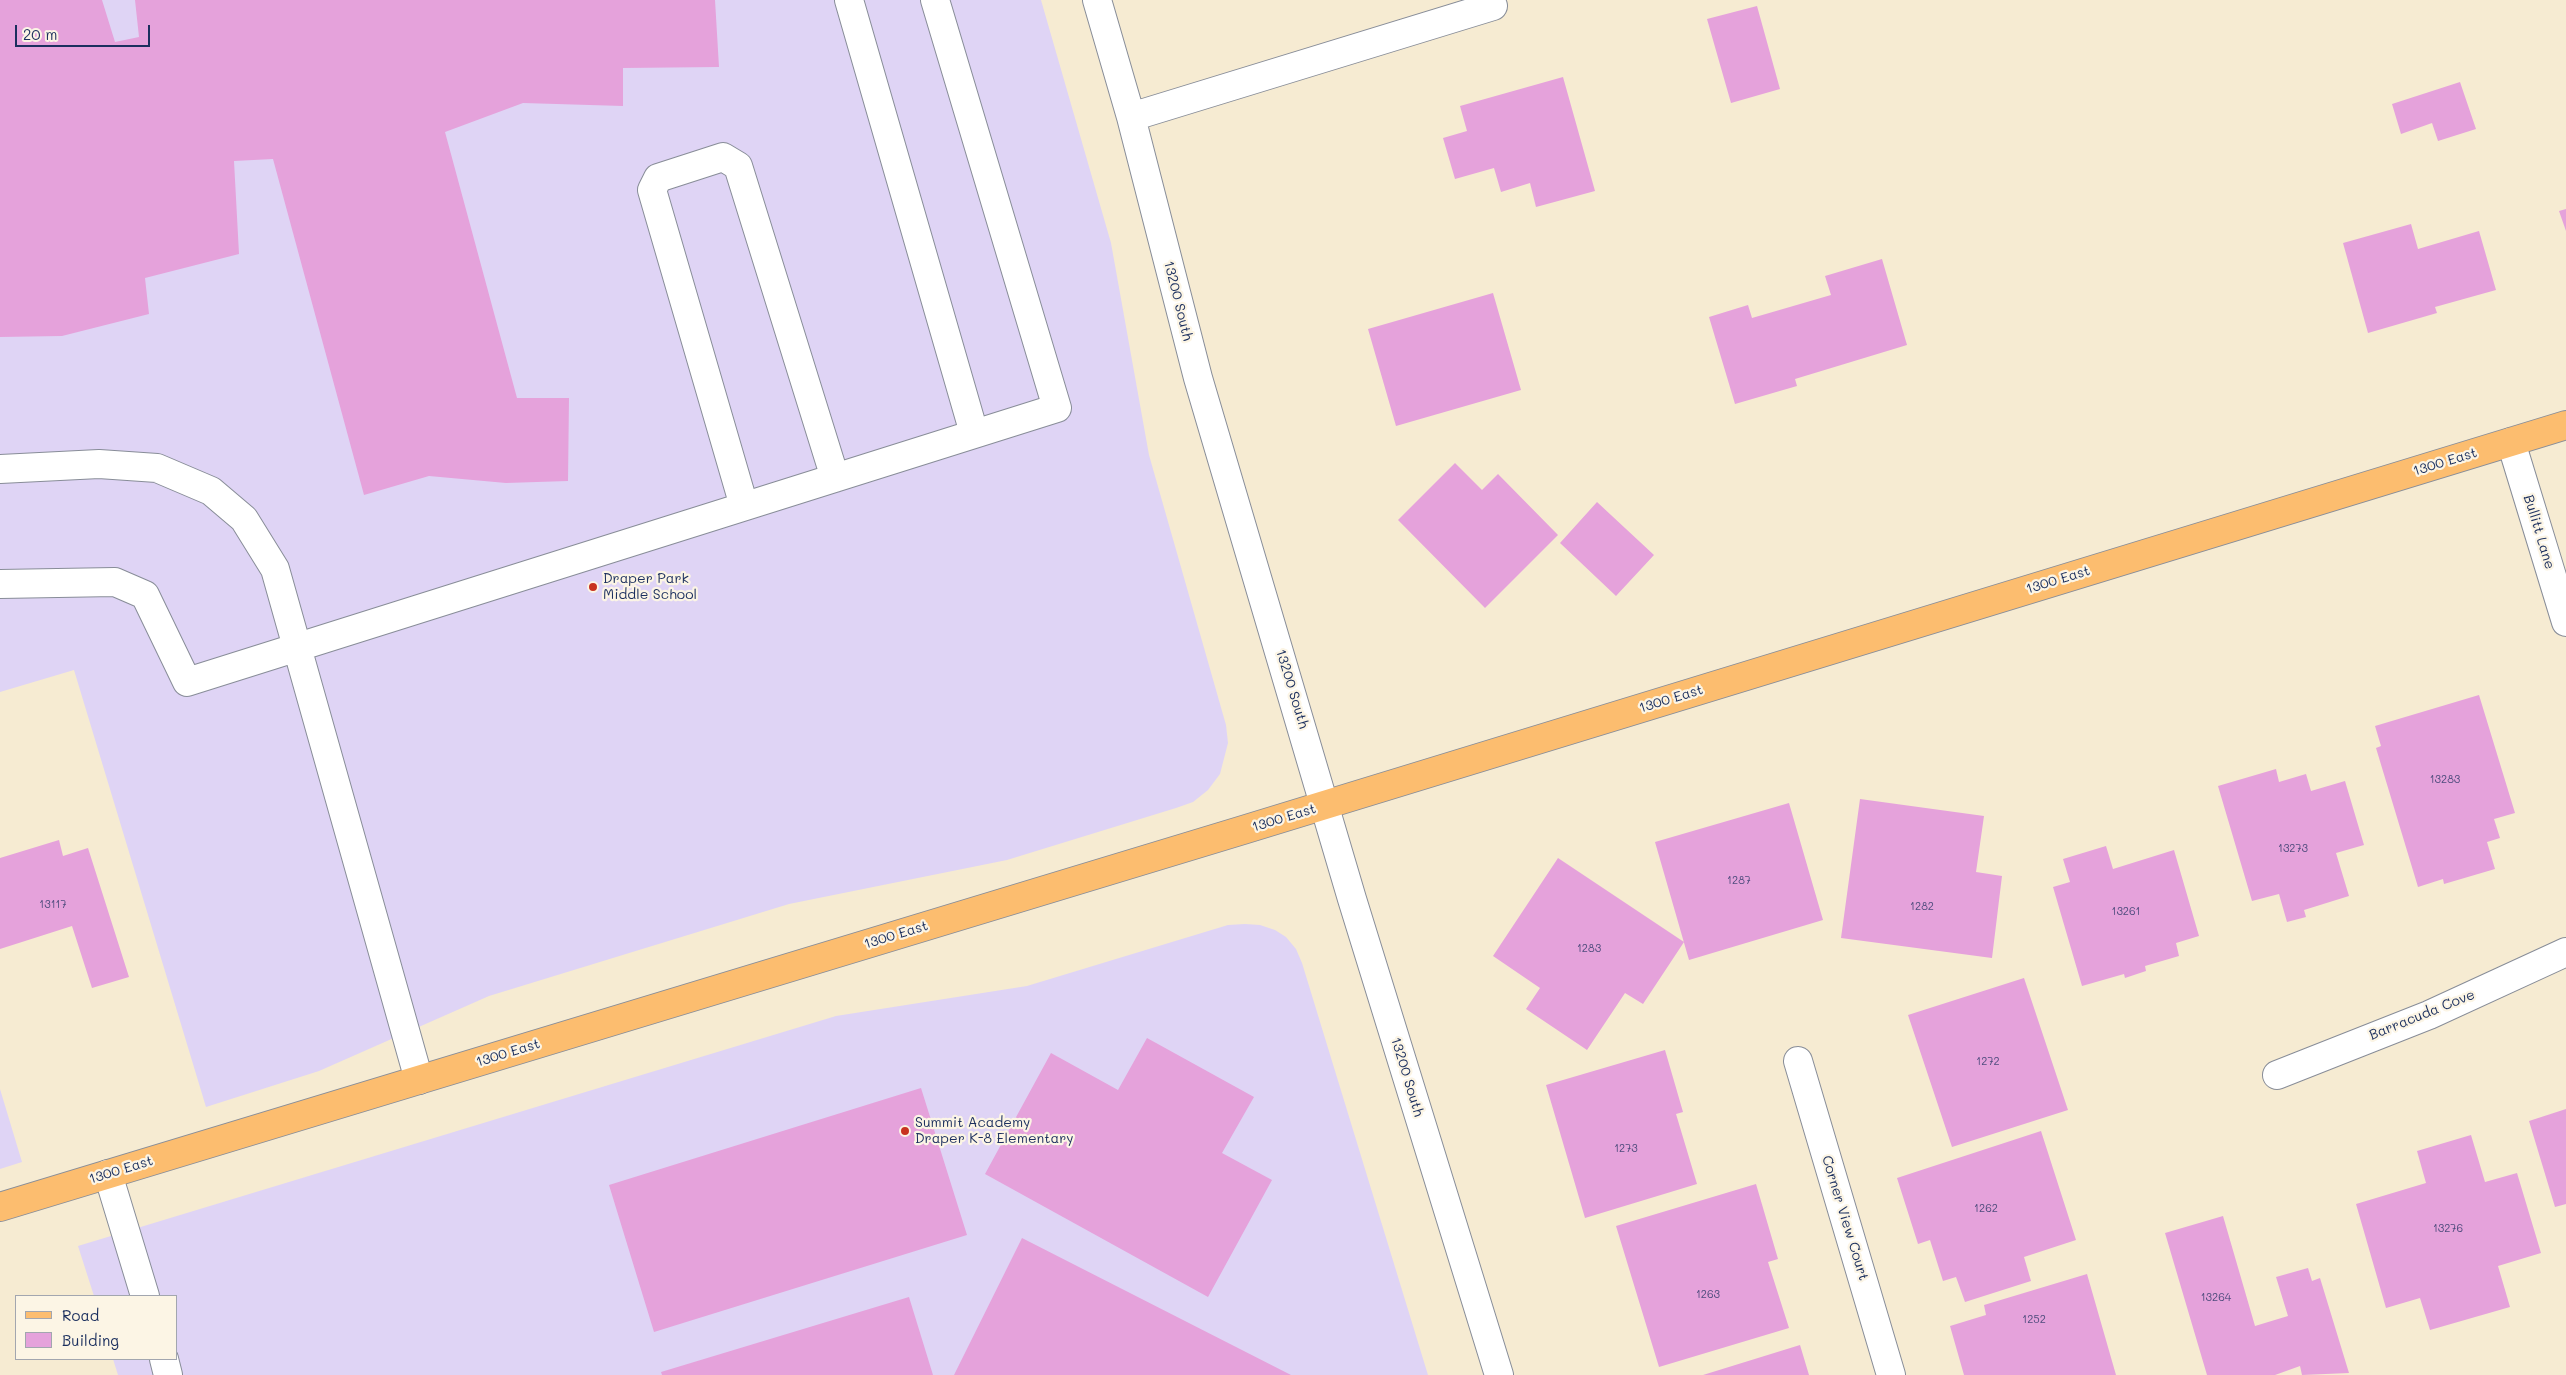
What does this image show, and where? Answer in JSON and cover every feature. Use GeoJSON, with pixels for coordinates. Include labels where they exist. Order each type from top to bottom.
{"type":"FeatureCollection","features":[{"type":"Feature","properties":{"kind":"main road","name":"1300 East"},"geometry":{"type":"LineString","coordinates":[[0,1207],[1326,805],[2566,425]]}},
{"type":"Feature","properties":{"kind":"street"},"geometry":{"type":"LineString","coordinates":[[849,0],[974,434]]}},
{"type":"Feature","properties":{"kind":"street"},"geometry":{"type":"LineString","coordinates":[[0,584],[115,582],[145,595],[188,682],[1057,408],[935,0]]}},
{"type":"Feature","properties":{"kind":"street","name":"13200 South"},"geometry":{"type":"LineString","coordinates":[[1097,0],[1130,117],[1198,378],[1326,805],[1352,899],[1499,1375]]}},
{"type":"Feature","properties":{"kind":"street"},"geometry":{"type":"LineString","coordinates":[[1130,117],[1493,6]]}},
{"type":"Feature","properties":{"kind":"street"},"geometry":{"type":"LineString","coordinates":[[744,506],[652,190],[658,178],[723,157],[738,166],[835,478]]}},
{"type":"Feature","properties":{"kind":"street","name":"Bullitt Lane"},"geometry":{"type":"LineString","coordinates":[[2511,442],[2566,622]]}},
{"type":"Feature","properties":{"kind":"street"},"geometry":{"type":"LineString","coordinates":[[0,469],[99,464],[157,468],[211,491],[244,519],[275,569],[419,1080]]}},
{"type":"Feature","properties":{"kind":"street","name":"Barracuda Cove"},"geometry":{"type":"LineString","coordinates":[[2277,1075],[2429,1015],[2566,952]]}},
{"type":"Feature","properties":{"kind":"street","name":"Corner View Court"},"geometry":{"type":"LineString","coordinates":[[1798,1061],[1891,1375]]}},
{"type":"Feature","properties":{"kind":"street"},"geometry":{"type":"LineString","coordinates":[[108,1174],[145,1295]]}},
{"type":"Feature","properties":{"kind":"street"},"geometry":{"type":"LineString","coordinates":[[164,1360],[168,1375]]}},
{"type":"Feature","properties":{"kind":"shaded area","name":"Draper Park Middle School"},"geometry":{"type":"Polygon","coordinates":[[[0,0],[1041,0],[1111,243],[1149,455],[1226,725],[1228,743],[1220,774],[1208,790],[1193,802],[1176,808],[1007,860],[789,904],[489,996],[319,1071],[206,1107],[74,670],[0,692],[0,0]]]}},
{"type":"Feature","properties":{"kind":"shaded area","name":"Summit Academy Draper K-8 Elementary"},"geometry":{"type":"Polygon","coordinates":[[[1228,925],[1260,925],[1275,930],[1286,937],[1296,949],[1302,963],[1428,1375],[118,1375],[113,1360],[178,1360],[178,1295],[94,1295],[78,1246],[836,1016],[1027,986],[1228,925]]]}},
{"type":"Feature","properties":{"kind":"shaded area"},"geometry":{"type":"Polygon","coordinates":[[[0,1089],[22,1162],[0,1169],[0,1089]]]}},
{"type":"Feature","properties":{"kind":"building"},"geometry":{"type":"Polygon","coordinates":[[[0,0],[102,0],[115,42],[139,37],[135,0],[715,0],[719,67],[623,68],[623,106],[523,103],[445,132],[517,398],[569,398],[568,481],[506,483],[429,476],[364,495],[273,159],[234,161],[239,254],[145,278],[149,314],[62,336],[0,337],[0,0]]]}},
{"type":"Feature","properties":{"kind":"building"},"geometry":{"type":"Polygon","coordinates":[[[1757,6],[1780,89],[1731,103],[1707,19],[1757,6]]]}},
{"type":"Feature","properties":{"kind":"building"},"geometry":{"type":"Polygon","coordinates":[[[1563,77],[1595,191],[1536,207],[1530,183],[1501,192],[1494,168],[1455,179],[1443,138],[1467,131],[1460,106],[1563,77]]]}},
{"type":"Feature","properties":{"kind":"building"},"geometry":{"type":"Polygon","coordinates":[[[2460,82],[2476,129],[2438,141],[2432,123],[2401,134],[2392,104],[2460,82]]]}},
{"type":"Feature","properties":{"kind":"building"},"geometry":{"type":"Polygon","coordinates":[[[2566,209],[2566,231],[2559,211],[2566,209]]]}},
{"type":"Feature","properties":{"kind":"building"},"geometry":{"type":"Polygon","coordinates":[[[2411,224],[2418,249],[2479,231],[2496,290],[2435,307],[2437,313],[2368,333],[2343,243],[2411,224]]]}},
{"type":"Feature","properties":{"kind":"building"},"geometry":{"type":"Polygon","coordinates":[[[1882,259],[1907,345],[1795,379],[1797,386],[1735,404],[1709,317],[1748,305],[1752,318],[1831,295],[1825,276],[1882,259]]]}},
{"type":"Feature","properties":{"kind":"building"},"geometry":{"type":"Polygon","coordinates":[[[1493,293],[1521,390],[1396,426],[1368,329],[1493,293]]]}},
{"type":"Feature","properties":{"kind":"building"},"geometry":{"type":"Polygon","coordinates":[[[1455,463],[1482,490],[1498,474],[1558,535],[1485,608],[1398,520],[1455,463]]]}},
{"type":"Feature","properties":{"kind":"building"},"geometry":{"type":"Polygon","coordinates":[[[1597,502],[1654,555],[1616,596],[1560,543],[1597,502]]]}},
{"type":"Feature","properties":{"kind":"building"},"geometry":{"type":"Polygon","coordinates":[[[2479,695],[2515,813],[2494,819],[2500,838],[2487,842],[2495,869],[2444,884],[2443,879],[2418,887],[2376,748],[2381,746],[2375,726],[2479,695]]]}},
{"type":"Feature","properties":{"kind":"building"},"geometry":{"type":"Polygon","coordinates":[[[2276,769],[2279,782],[2306,774],[2311,791],[2345,781],[2364,845],[2336,853],[2349,896],[2304,910],[2306,917],[2287,922],[2279,894],[2252,901],[2218,786],[2276,769]]]}},
{"type":"Feature","properties":{"kind":"building"},"geometry":{"type":"Polygon","coordinates":[[[1860,799],[1984,816],[1976,872],[2002,876],[1992,958],[1841,938],[1860,799]]]}},
{"type":"Feature","properties":{"kind":"building"},"geometry":{"type":"Polygon","coordinates":[[[1789,803],[1823,920],[1689,960],[1655,842],[1789,803]]]}},
{"type":"Feature","properties":{"kind":"building"},"geometry":{"type":"Polygon","coordinates":[[[59,840],[63,856],[88,848],[129,977],[92,988],[72,926],[0,949],[0,858],[59,840]]]}},
{"type":"Feature","properties":{"kind":"building"},"geometry":{"type":"Polygon","coordinates":[[[2106,846],[2113,869],[2174,850],[2199,936],[2176,943],[2179,956],[2145,966],[2146,971],[2125,978],[2124,974],[2082,986],[2053,887],[2070,882],[2063,859],[2106,846]]]}},
{"type":"Feature","properties":{"kind":"building"},"geometry":{"type":"Polygon","coordinates":[[[1558,858],[1684,942],[1643,1004],[1625,993],[1587,1050],[1526,1009],[1540,988],[1493,956],[1558,858]]]}},
{"type":"Feature","properties":{"kind":"building"},"geometry":{"type":"Polygon","coordinates":[[[2024,978],[2068,1110],[1952,1147],[1908,1015],[2024,978]]]}},
{"type":"Feature","properties":{"kind":"building"},"geometry":{"type":"Polygon","coordinates":[[[1147,1038],[1254,1097],[1222,1153],[1272,1180],[1208,1297],[985,1174],[1051,1053],[1118,1090],[1147,1038]]]}},
{"type":"Feature","properties":{"kind":"building"},"geometry":{"type":"Polygon","coordinates":[[[1665,1050],[1683,1112],[1676,1114],[1697,1184],[1585,1218],[1546,1085],[1665,1050]]]}},
{"type":"Feature","properties":{"kind":"building"},"geometry":{"type":"Polygon","coordinates":[[[921,1088],[967,1235],[654,1332],[609,1185],[921,1088]]]}},
{"type":"Feature","properties":{"kind":"building"},"geometry":{"type":"Polygon","coordinates":[[[2566,1109],[2566,1204],[2555,1207],[2529,1121],[2566,1109]]]}},
{"type":"Feature","properties":{"kind":"building"},"geometry":{"type":"Polygon","coordinates":[[[2041,1131],[2076,1240],[2024,1257],[2031,1281],[1965,1302],[1956,1277],[1943,1281],[1930,1240],[1918,1244],[1897,1178],[2041,1131]]]}},
{"type":"Feature","properties":{"kind":"building"},"geometry":{"type":"Polygon","coordinates":[[[2471,1135],[2485,1182],[2517,1173],[2541,1253],[2498,1266],[2510,1307],[2430,1330],[2420,1298],[2386,1308],[2356,1204],[2426,1183],[2417,1151],[2471,1135]]]}},
{"type":"Feature","properties":{"kind":"building"},"geometry":{"type":"Polygon","coordinates":[[[1756,1184],[1778,1259],[1768,1262],[1789,1328],[1659,1367],[1616,1226],[1756,1184]]]}},
{"type":"Feature","properties":{"kind":"building"},"geometry":{"type":"Polygon","coordinates":[[[2223,1216],[2255,1326],[2288,1316],[2276,1277],[2308,1268],[2312,1281],[2320,1278],[2349,1373],[2302,1375],[2300,1366],[2275,1375],[2207,1375],[2165,1233],[2223,1216]]]}},
{"type":"Feature","properties":{"kind":"building"},"geometry":{"type":"Polygon","coordinates":[[[1022,1238],[1291,1375],[954,1375],[1022,1238]]]}},
{"type":"Feature","properties":{"kind":"building"},"geometry":{"type":"Polygon","coordinates":[[[2087,1274],[2116,1375],[1964,1375],[1950,1326],[1986,1315],[1984,1305],[2087,1274]]]}},
{"type":"Feature","properties":{"kind":"building"},"geometry":{"type":"Polygon","coordinates":[[[909,1297],[933,1375],[662,1375],[661,1372],[909,1297]]]}},
{"type":"Feature","properties":{"kind":"building"},"geometry":{"type":"Polygon","coordinates":[[[1800,1345],[1809,1375],[1703,1375],[1800,1345]]]}},
{"type":"Feature","properties":{"kind":"place","name":"Draper Park Middle School"},"geometry":{"type":"Point","coordinates":[593,587]}},
{"type":"Feature","properties":{"kind":"place","name":"Summit Academy Draper K-8 Elementary"},"geometry":{"type":"Point","coordinates":[905,1131]}}]}
